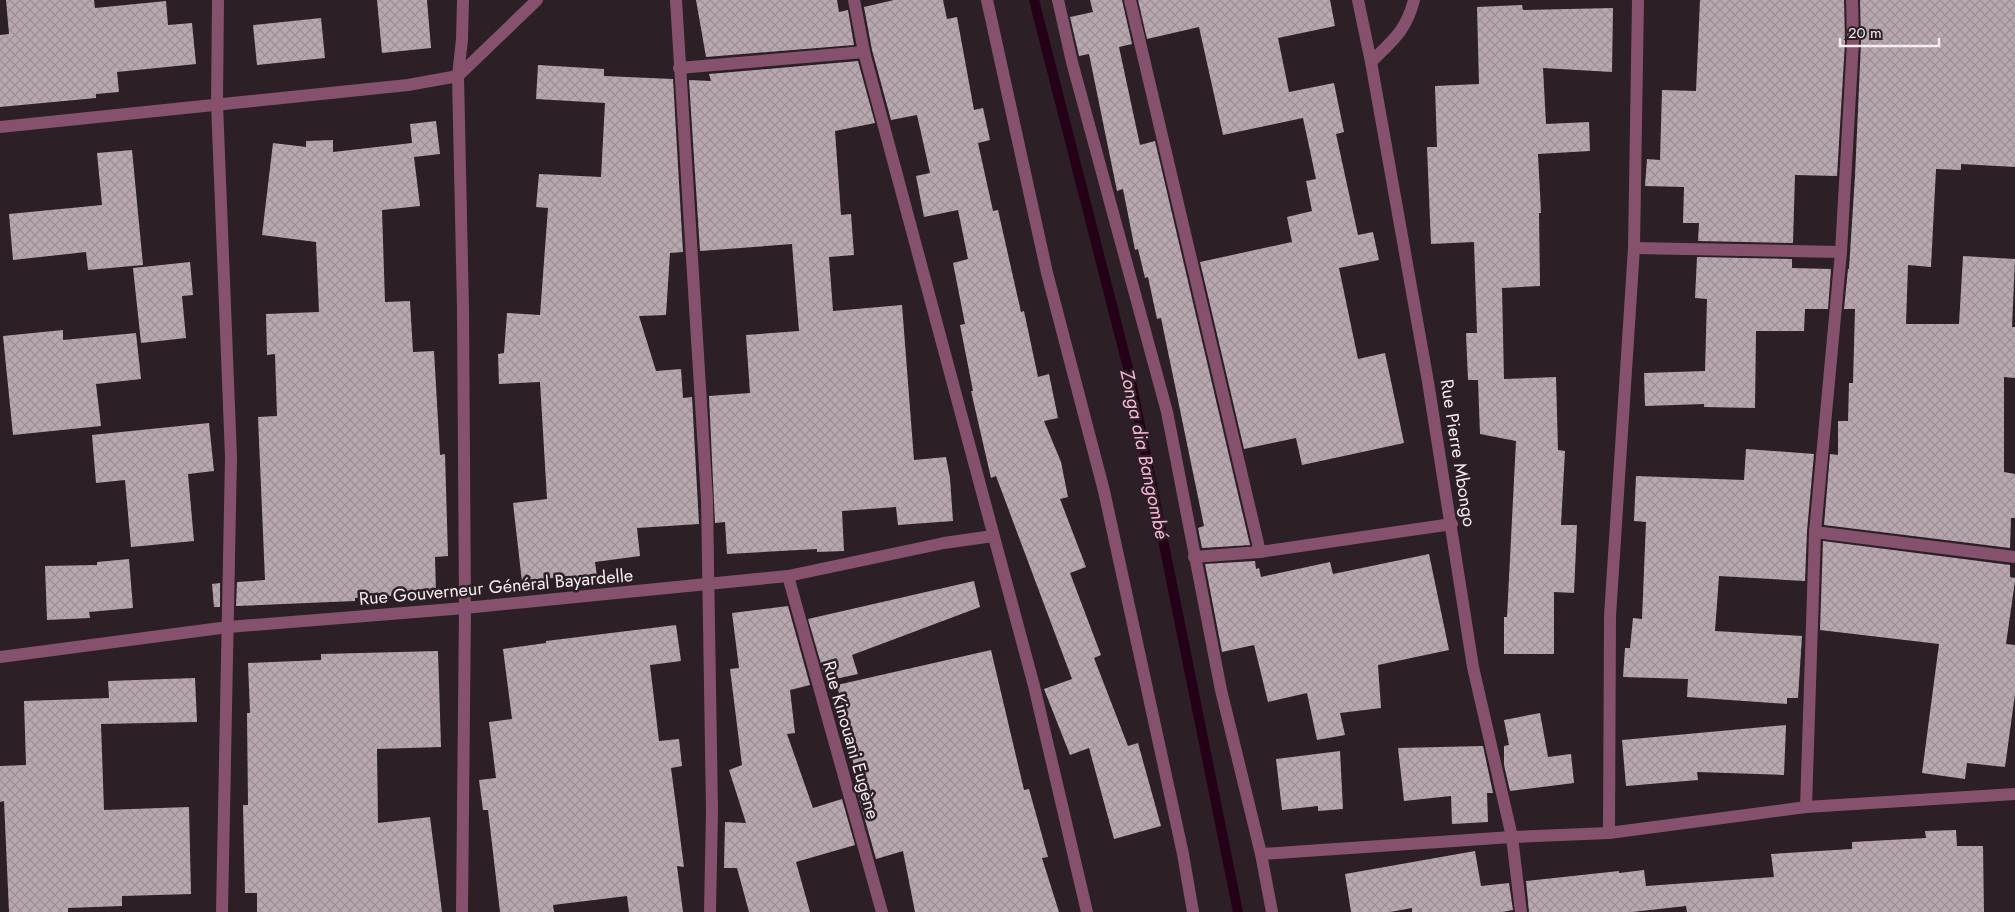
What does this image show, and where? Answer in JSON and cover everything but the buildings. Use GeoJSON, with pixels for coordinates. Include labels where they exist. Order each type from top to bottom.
{"type":"FeatureCollection","features":[{"type":"Feature","properties":{"kind":"street"},"geometry":{"type":"LineString","coordinates":[[218,0],[217,104],[231,457],[222,912]]}},
{"type":"Feature","properties":{"kind":"street"},"geometry":{"type":"LineString","coordinates":[[462,912],[465,608],[463,309],[458,76],[462,39],[463,0]]}},
{"type":"Feature","properties":{"kind":"street"},"geometry":{"type":"LineString","coordinates":[[0,127],[408,86],[458,76],[537,0]]}},
{"type":"Feature","properties":{"kind":"street"},"geometry":{"type":"LineString","coordinates":[[676,0],[707,500],[712,811],[710,912]]}},
{"type":"Feature","properties":{"kind":"street"},"geometry":{"type":"LineString","coordinates":[[854,0],[864,52],[1034,686],[1087,912]]}},
{"type":"Feature","properties":{"kind":"street"},"geometry":{"type":"LineString","coordinates":[[987,0],[1046,272],[1104,491],[1181,845],[1193,912]]}},
{"type":"Feature","properties":{"kind":"street"},"geometry":{"type":"LineString","coordinates":[[1058,0],[1072,62],[1167,412],[1221,690],[1261,854],[1272,912]]}},
{"type":"Feature","properties":{"kind":"street"},"geometry":{"type":"LineString","coordinates":[[1130,0],[1260,552]]}},
{"type":"Feature","properties":{"kind":"street","name":"Rue Pierre Mbongo"},"geometry":{"type":"LineString","coordinates":[[1358,0],[1371,62],[1428,382],[1452,524],[1473,667],[1512,837],[1521,912]]}},
{"type":"Feature","properties":{"kind":"street"},"geometry":{"type":"LineString","coordinates":[[1371,62],[1400,32],[1410,16],[1414,0]]}},
{"type":"Feature","properties":{"kind":"street"},"geometry":{"type":"LineString","coordinates":[[1609,833],[1610,616],[1634,248],[1638,0]]}},
{"type":"Feature","properties":{"kind":"street"},"geometry":{"type":"LineString","coordinates":[[1806,807],[1815,532],[1841,252],[1853,42],[1852,0]]}},
{"type":"Feature","properties":{"kind":"street"},"geometry":{"type":"LineString","coordinates":[[679,68],[864,52]]}},
{"type":"Feature","properties":{"kind":"street"},"geometry":{"type":"LineString","coordinates":[[1634,248],[1841,252]]}},
{"type":"Feature","properties":{"kind":"street"},"geometry":{"type":"LineString","coordinates":[[1194,557],[1260,552],[1452,524]]}},
{"type":"Feature","properties":{"kind":"street"},"geometry":{"type":"LineString","coordinates":[[1815,532],[2015,558]]}},
{"type":"Feature","properties":{"kind":"street","name":"Rue Gouverneur Général Bayardelle"},"geometry":{"type":"LineString","coordinates":[[0,657],[228,627],[465,608],[788,576],[944,543],[993,536]]}},
{"type":"Feature","properties":{"kind":"street","name":"Rue Kinouani Eugène"},"geometry":{"type":"LineString","coordinates":[[788,576],[882,912]]}},
{"type":"Feature","properties":{"kind":"street"},"geometry":{"type":"LineString","coordinates":[[1261,854],[1512,837],[1609,833],[1806,807],[2015,794]]}},
{"type":"Feature","properties":{"kind":"waterway","name":"Zonga dia Bangombé"},"geometry":{"type":"LineString","coordinates":[[1034,0],[1130,376],[1238,912]]}}]}
